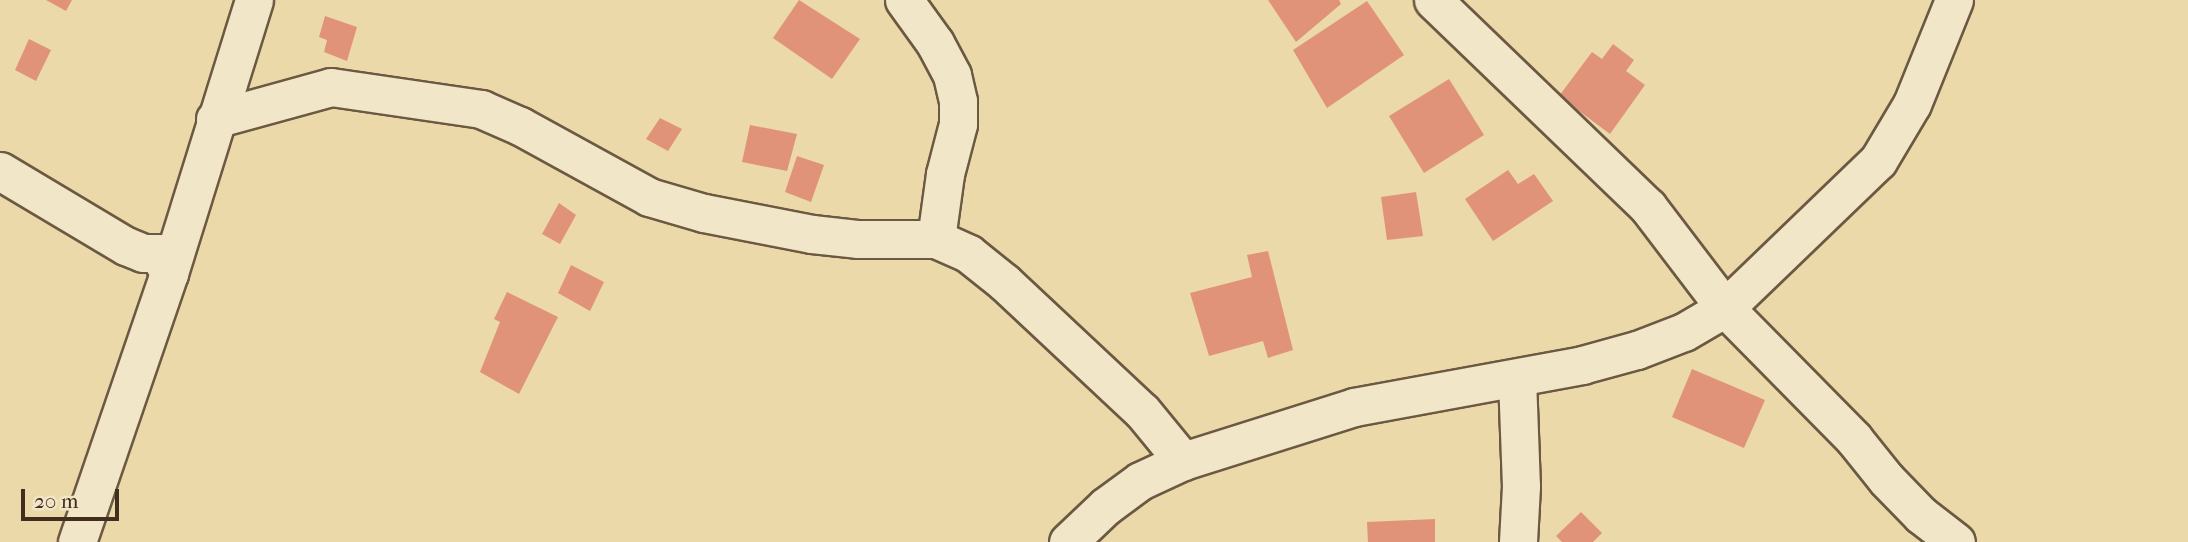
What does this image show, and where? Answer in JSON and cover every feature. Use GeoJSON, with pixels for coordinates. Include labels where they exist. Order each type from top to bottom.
{"type":"FeatureCollection","features":[{"type":"Feature","properties":{"kind":"street"},"geometry":{"type":"LineString","coordinates":[[77,542],[169,272],[254,0]]}},
{"type":"Feature","properties":{"kind":"street"},"geometry":{"type":"LineString","coordinates":[[904,0],[935,43],[951,75],[958,101],[958,124],[945,174],[936,239]]}},
{"type":"Feature","properties":{"kind":"street"},"geometry":{"type":"LineString","coordinates":[[1433,0],[1648,207],[1726,308],[1854,439],[1912,506],[1956,542]]}},
{"type":"Feature","properties":{"kind":"street"},"geometry":{"type":"LineString","coordinates":[[1068,542],[1106,506],[1140,481],[1183,461],[1354,407],[1517,378],[1637,350],[1684,332],[1726,308],[1878,161],[1912,104],[1954,0]]}},
{"type":"Feature","properties":{"kind":"street"},"geometry":{"type":"LineString","coordinates":[[215,119],[331,87],[481,109],[520,126],[649,197],[693,210],[812,234],[857,239],[936,239],[969,254],[1004,282],[1142,411],[1183,461]]}},
{"type":"Feature","properties":{"kind":"street"},"geometry":{"type":"LineString","coordinates":[[0,171],[125,246],[143,253],[158,253],[169,272]]}},
{"type":"Feature","properties":{"kind":"street"},"geometry":{"type":"LineString","coordinates":[[1517,378],[1521,486],[1518,542]]}},
{"type":"Feature","properties":{"kind":"building"},"geometry":{"type":"Polygon","coordinates":[[[46,0],[72,0],[66,11],[46,0]]]}},
{"type":"Feature","properties":{"kind":"building"},"geometry":{"type":"Polygon","coordinates":[[[799,0],[860,39],[832,79],[773,38],[799,0]]]}},
{"type":"Feature","properties":{"kind":"building"},"geometry":{"type":"Polygon","coordinates":[[[1268,0],[1339,0],[1341,4],[1296,42],[1268,0]]]}},
{"type":"Feature","properties":{"kind":"building"},"geometry":{"type":"Polygon","coordinates":[[[1367,1],[1404,55],[1327,108],[1293,50],[1367,1]]]}},
{"type":"Feature","properties":{"kind":"building"},"geometry":{"type":"Polygon","coordinates":[[[325,16],[357,27],[347,61],[324,52],[327,40],[319,37],[325,16]]]}},
{"type":"Feature","properties":{"kind":"building"},"geometry":{"type":"Polygon","coordinates":[[[29,39],[51,50],[36,81],[15,70],[29,39]]]}},
{"type":"Feature","properties":{"kind":"building"},"geometry":{"type":"Polygon","coordinates":[[[1613,44],[1634,60],[1626,71],[1645,85],[1610,134],[1559,96],[1592,52],[1602,59],[1613,44]]]}},
{"type":"Feature","properties":{"kind":"building"},"geometry":{"type":"Polygon","coordinates":[[[1449,79],[1484,135],[1424,173],[1389,116],[1449,79]]]}},
{"type":"Feature","properties":{"kind":"building"},"geometry":{"type":"Polygon","coordinates":[[[660,118],[682,129],[668,151],[646,139],[660,118]]]}},
{"type":"Feature","properties":{"kind":"building"},"geometry":{"type":"Polygon","coordinates":[[[750,125],[797,134],[787,171],[742,162],[750,125]]]}},
{"type":"Feature","properties":{"kind":"building"},"geometry":{"type":"Polygon","coordinates":[[[797,156],[824,165],[811,202],[785,192],[797,156]]]}},
{"type":"Feature","properties":{"kind":"building"},"geometry":{"type":"Polygon","coordinates":[[[1508,170],[1518,184],[1534,174],[1553,201],[1493,241],[1465,199],[1508,170]]]}},
{"type":"Feature","properties":{"kind":"building"},"geometry":{"type":"Polygon","coordinates":[[[1416,192],[1423,236],[1387,240],[1381,197],[1416,192]]]}},
{"type":"Feature","properties":{"kind":"building"},"geometry":{"type":"Polygon","coordinates":[[[559,203],[576,215],[560,244],[542,234],[559,203]]]}},
{"type":"Feature","properties":{"kind":"building"},"geometry":{"type":"Polygon","coordinates":[[[1268,251],[1293,350],[1268,358],[1263,341],[1209,356],[1190,293],[1252,277],[1247,255],[1268,251]]]}},
{"type":"Feature","properties":{"kind":"building"},"geometry":{"type":"Polygon","coordinates":[[[571,265],[604,282],[590,311],[558,293],[571,265]]]}},
{"type":"Feature","properties":{"kind":"building"},"geometry":{"type":"Polygon","coordinates":[[[507,292],[558,317],[519,394],[480,372],[500,322],[494,319],[507,292]]]}},
{"type":"Feature","properties":{"kind":"building"},"geometry":{"type":"Polygon","coordinates":[[[1692,369],[1765,400],[1744,448],[1672,417],[1692,369]]]}},
{"type":"Feature","properties":{"kind":"building"},"geometry":{"type":"Polygon","coordinates":[[[1581,512],[1602,533],[1593,542],[1562,542],[1556,536],[1581,512]]]}},
{"type":"Feature","properties":{"kind":"building"},"geometry":{"type":"Polygon","coordinates":[[[1435,519],[1435,542],[1368,542],[1367,522],[1435,519]]]}}]}
